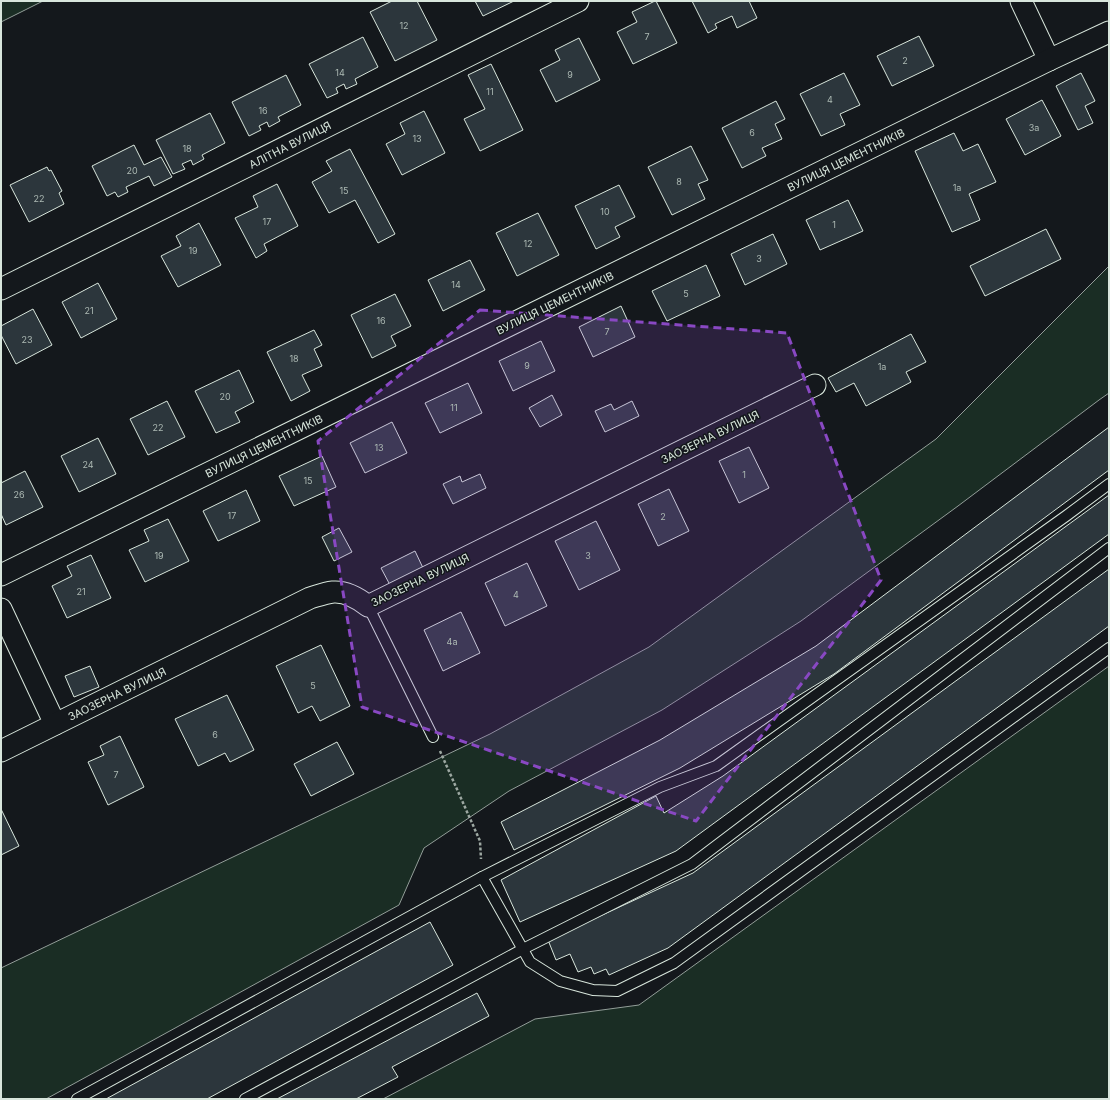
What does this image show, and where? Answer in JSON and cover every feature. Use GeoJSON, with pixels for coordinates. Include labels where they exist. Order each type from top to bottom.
{"type":"FeatureCollection","features":[{"type":"Feature","properties":{"kind":"street","name":"АЛІТНА ВУЛИЦЯ"},"geometry":{"type":"LineString","coordinates":[[1,290],[578,1]]}},
{"type":"Feature","properties":{"kind":"street"},"geometry":{"type":"LineString","coordinates":[[1021,1],[1049,60]]}},
{"type":"Feature","properties":{"kind":"street","name":"ВУЛИЦЯ ЦЕМЕНТНИКІВ"},"geometry":{"type":"LineString","coordinates":[[1,575],[1049,60],[1109,32]]}},
{"type":"Feature","properties":{"kind":"street","name":"ЗАОЗЕРНА ВУЛИЦЯ"},"geometry":{"type":"LineString","coordinates":[[1,751],[310,598],[332,592],[348,594],[368,606],[815,385]]}},
{"type":"Feature","properties":{"kind":"street"},"geometry":{"type":"LineString","coordinates":[[1,609],[56,724]]}},
{"type":"Feature","properties":{"kind":"lane"},"geometry":{"type":"LineString","coordinates":[[77,1099],[482,877],[660,786],[716,766],[1109,484]]}},
{"type":"Feature","properties":{"kind":"lane"},"geometry":{"type":"LineString","coordinates":[[245,1099],[523,949],[692,864],[1109,548]]}},
{"type":"Feature","properties":{"kind":"lane"},"geometry":{"type":"LineString","coordinates":[[368,606],[433,737]]}},
{"type":"Feature","properties":{"kind":"lane"},"geometry":{"type":"LineString","coordinates":[[482,877],[530,962],[560,980],[593,990],[617,991],[674,963],[1109,648]]}},
{"type":"Feature","properties":{"kind":"path"},"geometry":{"type":"LineString","coordinates":[[433,737],[480,841],[482,877]]}},
{"type":"Feature","properties":{"kind":"highlighted area"},"geometry":{"type":"Polygon","coordinates":[[[480,310],[787,333],[881,580],[696,821],[362,707],[318,441],[480,310]]]}},
{"type":"Feature","properties":{"kind":"green space"},"geometry":{"type":"Polygon","coordinates":[[[1,1],[43,1],[1,22],[1,1]]]}},
{"type":"Feature","properties":{"kind":"green space"},"geometry":{"type":"Polygon","coordinates":[[[1109,266],[1109,393],[801,621],[662,710],[509,791],[424,848],[399,905],[46,1099],[1,1099],[1,968],[490,734],[649,647],[936,439],[1109,266]]]}},
{"type":"Feature","properties":{"kind":"green space"},"geometry":{"type":"Polygon","coordinates":[[[1109,666],[1109,1099],[383,1099],[535,1019],[639,1005],[1109,666]]]}},
{"type":"Feature","properties":{"kind":"building"},"geometry":{"type":"Polygon","coordinates":[[[392,1],[417,1],[437,40],[395,61],[370,12],[392,1]]]}},
{"type":"Feature","properties":{"kind":"building"},"geometry":{"type":"Polygon","coordinates":[[[475,1],[514,1],[483,16],[475,1]]]}},
{"type":"Feature","properties":{"kind":"building"},"geometry":{"type":"Polygon","coordinates":[[[655,1],[677,43],[633,64],[617,32],[637,22],[632,12],[655,1]]]}},
{"type":"Feature","properties":{"kind":"building"},"geometry":{"type":"Polygon","coordinates":[[[692,1],[749,1],[757,18],[737,28],[732,16],[715,24],[717,28],[708,33],[692,1]]]}},
{"type":"Feature","properties":{"kind":"building"},"geometry":{"type":"Polygon","coordinates":[[[919,36],[934,66],[892,86],[877,56],[919,36]]]}},
{"type":"Feature","properties":{"kind":"building"},"geometry":{"type":"Polygon","coordinates":[[[363,37],[378,67],[355,79],[357,84],[346,89],[344,84],[336,88],[338,93],[327,98],[309,64],[363,37]]]}},
{"type":"Feature","properties":{"kind":"building"},"geometry":{"type":"Polygon","coordinates":[[[579,38],[600,80],[556,102],[540,70],[560,60],[555,50],[579,38]]]}},
{"type":"Feature","properties":{"kind":"building"},"geometry":{"type":"Polygon","coordinates":[[[491,64],[523,130],[480,151],[464,119],[485,109],[468,75],[491,64]]]}},
{"type":"Feature","properties":{"kind":"building"},"geometry":{"type":"Polygon","coordinates":[[[844,73],[860,105],[840,114],[845,125],[821,136],[800,94],[844,73]]]}},
{"type":"Feature","properties":{"kind":"building"},"geometry":{"type":"Polygon","coordinates":[[[1081,73],[1095,101],[1085,106],[1093,123],[1078,130],[1056,86],[1081,73]]]}},
{"type":"Feature","properties":{"kind":"building"},"geometry":{"type":"Polygon","coordinates":[[[286,75],[301,105],[278,117],[280,121],[269,127],[267,122],[259,126],[261,130],[249,136],[232,102],[286,75]]]}},
{"type":"Feature","properties":{"kind":"building"},"geometry":{"type":"Polygon","coordinates":[[[1042,100],[1061,136],[1025,155],[1006,119],[1042,100]]]}},
{"type":"Feature","properties":{"kind":"building"},"geometry":{"type":"Polygon","coordinates":[[[776,101],[785,119],[775,124],[782,139],[762,148],[766,156],[742,168],[722,128],[776,101]]]}},
{"type":"Feature","properties":{"kind":"building"},"geometry":{"type":"Polygon","coordinates":[[[424,111],[445,153],[402,175],[386,144],[405,134],[400,123],[424,111]]]}},
{"type":"Feature","properties":{"kind":"building"},"geometry":{"type":"Polygon","coordinates":[[[210,113],[225,143],[202,155],[204,159],[193,165],[191,160],[182,164],[185,169],[173,174],[156,140],[210,113]]]}},
{"type":"Feature","properties":{"kind":"building"},"geometry":{"type":"Polygon","coordinates":[[[954,133],[963,151],[978,144],[996,182],[969,194],[980,220],[952,232],[915,151],[954,133]]]}},
{"type":"Feature","properties":{"kind":"building"},"geometry":{"type":"Polygon","coordinates":[[[134,145],[144,165],[161,157],[172,177],[154,186],[149,176],[126,187],[128,192],[118,197],[115,192],[107,196],[92,166],[134,145]]]}},
{"type":"Feature","properties":{"kind":"building"},"geometry":{"type":"Polygon","coordinates":[[[691,146],[708,180],[698,184],[705,199],[672,215],[648,167],[691,146]]]}},
{"type":"Feature","properties":{"kind":"building"},"geometry":{"type":"Polygon","coordinates":[[[350,149],[395,234],[378,243],[355,200],[329,213],[312,182],[332,171],[326,161],[350,149]]]}},
{"type":"Feature","properties":{"kind":"building"},"geometry":{"type":"Polygon","coordinates":[[[47,167],[49,171],[51,170],[62,191],[59,193],[64,204],[29,222],[10,185],[47,167]]]}},
{"type":"Feature","properties":{"kind":"building"},"geometry":{"type":"Polygon","coordinates":[[[277,184],[298,226],[264,244],[267,251],[256,258],[235,218],[258,207],[253,196],[277,184]]]}},
{"type":"Feature","properties":{"kind":"building"},"geometry":{"type":"Polygon","coordinates":[[[619,185],[635,217],[615,227],[620,237],[596,249],[575,206],[619,185]]]}},
{"type":"Feature","properties":{"kind":"building"},"geometry":{"type":"Polygon","coordinates":[[[848,200],[863,231],[820,250],[806,220],[848,200]]]}},
{"type":"Feature","properties":{"kind":"building"},"geometry":{"type":"Polygon","coordinates":[[[538,213],[559,255],[517,276],[496,233],[538,213]]]}},
{"type":"Feature","properties":{"kind":"building"},"geometry":{"type":"Polygon","coordinates":[[[199,223],[221,265],[178,287],[161,256],[181,246],[176,236],[199,223]]]}},
{"type":"Feature","properties":{"kind":"building"},"geometry":{"type":"Polygon","coordinates":[[[1046,229],[1061,259],[985,296],[970,266],[1046,229]]]}},
{"type":"Feature","properties":{"kind":"building"},"geometry":{"type":"Polygon","coordinates":[[[773,234],[787,264],[745,285],[731,254],[773,234]]]}},
{"type":"Feature","properties":{"kind":"building"},"geometry":{"type":"Polygon","coordinates":[[[470,260],[485,290],[443,311],[428,280],[470,260]]]}},
{"type":"Feature","properties":{"kind":"building"},"geometry":{"type":"Polygon","coordinates":[[[706,265],[720,296],[667,321],[652,291],[706,265]]]}},
{"type":"Feature","properties":{"kind":"building"},"geometry":{"type":"Polygon","coordinates":[[[98,283],[117,319],[81,338],[62,302],[98,283]]]}},
{"type":"Feature","properties":{"kind":"building"},"geometry":{"type":"Polygon","coordinates":[[[395,294],[411,326],[391,336],[396,346],[372,358],[351,315],[395,294]]]}},
{"type":"Feature","properties":{"kind":"building"},"geometry":{"type":"Polygon","coordinates":[[[621,306],[635,337],[593,357],[579,327],[621,306]]]}},
{"type":"Feature","properties":{"kind":"building"},"geometry":{"type":"Polygon","coordinates":[[[33,309],[52,345],[16,364],[1,335],[1,326],[33,309]]]}},
{"type":"Feature","properties":{"kind":"building"},"geometry":{"type":"Polygon","coordinates":[[[314,330],[322,345],[314,349],[322,366],[302,375],[310,391],[291,401],[267,352],[314,330]]]}},
{"type":"Feature","properties":{"kind":"building"},"geometry":{"type":"Polygon","coordinates":[[[911,334],[926,362],[906,372],[911,382],[866,406],[854,383],[836,392],[828,378],[911,334]]]}},
{"type":"Feature","properties":{"kind":"building"},"geometry":{"type":"Polygon","coordinates":[[[541,341],[555,371],[513,391],[499,361],[541,341]]]}},
{"type":"Feature","properties":{"kind":"building"},"geometry":{"type":"Polygon","coordinates":[[[239,370],[254,402],[235,412],[240,422],[216,433],[195,391],[239,370]]]}},
{"type":"Feature","properties":{"kind":"building"},"geometry":{"type":"Polygon","coordinates":[[[468,383],[482,413],[440,433],[425,403],[468,383]]]}},
{"type":"Feature","properties":{"kind":"building"},"geometry":{"type":"Polygon","coordinates":[[[552,395],[562,415],[540,427],[529,408],[552,395]]]}},
{"type":"Feature","properties":{"kind":"building"},"geometry":{"type":"Polygon","coordinates":[[[167,401],[185,437],[148,455],[130,419],[167,401]]]}},
{"type":"Feature","properties":{"kind":"building"},"geometry":{"type":"Polygon","coordinates":[[[632,401],[639,416],[605,432],[595,411],[611,404],[614,410],[632,401]]]}},
{"type":"Feature","properties":{"kind":"building"},"geometry":{"type":"Polygon","coordinates":[[[392,422],[407,453],[365,473],[350,443],[392,422]]]}},
{"type":"Feature","properties":{"kind":"building"},"geometry":{"type":"Polygon","coordinates":[[[1109,427],[1109,470],[834,674],[680,768],[514,850],[501,822],[660,740],[816,646],[1109,427]]]}},
{"type":"Feature","properties":{"kind":"building"},"geometry":{"type":"Polygon","coordinates":[[[98,438],[116,474],[79,492],[61,456],[98,438]]]}},
{"type":"Feature","properties":{"kind":"building"},"geometry":{"type":"Polygon","coordinates":[[[749,447],[769,488],[739,503],[719,461],[749,447]]]}},
{"type":"Feature","properties":{"kind":"building"},"geometry":{"type":"Polygon","coordinates":[[[322,456],[336,487],[294,506],[279,476],[322,456]]]}},
{"type":"Feature","properties":{"kind":"building"},"geometry":{"type":"Polygon","coordinates":[[[25,471],[43,507],[6,525],[1,514],[1,483],[25,471]]]}},
{"type":"Feature","properties":{"kind":"building"},"geometry":{"type":"Polygon","coordinates":[[[480,474],[486,488],[453,504],[443,484],[460,476],[462,482],[480,474]]]}},
{"type":"Feature","properties":{"kind":"building"},"geometry":{"type":"Polygon","coordinates":[[[669,489],[689,531],[658,546],[638,504],[669,489]]]}},
{"type":"Feature","properties":{"kind":"building"},"geometry":{"type":"Polygon","coordinates":[[[246,490],[260,521],[218,541],[203,511],[246,490]]]}},
{"type":"Feature","properties":{"kind":"building"},"geometry":{"type":"Polygon","coordinates":[[[1109,495],[1109,534],[676,851],[520,922],[501,880],[656,796],[664,813],[723,776],[1109,495]]]}},
{"type":"Feature","properties":{"kind":"building"},"geometry":{"type":"Polygon","coordinates":[[[168,519],[189,561],[145,582],[129,550],[149,541],[144,530],[168,519]]]}},
{"type":"Feature","properties":{"kind":"building"},"geometry":{"type":"Polygon","coordinates":[[[596,521],[620,570],[579,590],[555,541],[596,521]]]}},
{"type":"Feature","properties":{"kind":"building"},"geometry":{"type":"Polygon","coordinates":[[[339,528],[352,552],[334,561],[322,537],[339,528]]]}},
{"type":"Feature","properties":{"kind":"building"},"geometry":{"type":"Polygon","coordinates":[[[415,551],[423,568],[390,585],[381,568],[415,551]]]}},
{"type":"Feature","properties":{"kind":"building"},"geometry":{"type":"Polygon","coordinates":[[[91,555],[111,598],[67,618],[52,586],[72,576],[67,566],[91,555]]]}},
{"type":"Feature","properties":{"kind":"building"},"geometry":{"type":"Polygon","coordinates":[[[527,563],[547,606],[505,626],[485,583],[527,563]]]}},
{"type":"Feature","properties":{"kind":"building"},"geometry":{"type":"Polygon","coordinates":[[[1109,569],[1109,626],[668,948],[609,975],[606,969],[594,974],[591,967],[578,972],[570,954],[556,960],[548,940],[693,873],[1109,569]]]}},
{"type":"Feature","properties":{"kind":"building"},"geometry":{"type":"Polygon","coordinates":[[[461,612],[480,653],[443,671],[424,630],[461,612]]]}},
{"type":"Feature","properties":{"kind":"building"},"geometry":{"type":"Polygon","coordinates":[[[321,645],[350,706],[320,721],[312,706],[298,713],[276,666],[321,645]]]}},
{"type":"Feature","properties":{"kind":"building"},"geometry":{"type":"Polygon","coordinates":[[[90,666],[99,687],[74,697],[65,676],[90,666]]]}},
{"type":"Feature","properties":{"kind":"building"},"geometry":{"type":"Polygon","coordinates":[[[227,695],[254,750],[230,762],[225,753],[198,766],[175,719],[227,695]]]}},
{"type":"Feature","properties":{"kind":"building"},"geometry":{"type":"Polygon","coordinates":[[[120,736],[144,787],[108,805],[88,762],[104,755],[100,746],[120,736]]]}},
{"type":"Feature","properties":{"kind":"building"},"geometry":{"type":"Polygon","coordinates":[[[337,742],[354,774],[311,796],[294,764],[337,742]]]}},
{"type":"Feature","properties":{"kind":"building"},"geometry":{"type":"Polygon","coordinates":[[[1,809],[19,846],[1,855],[1,809]]]}},
{"type":"Feature","properties":{"kind":"building"},"geometry":{"type":"Polygon","coordinates":[[[430,922],[453,965],[207,1099],[106,1099],[430,922]]]}},
{"type":"Feature","properties":{"kind":"building"},"geometry":{"type":"Polygon","coordinates":[[[477,993],[489,1016],[392,1067],[398,1077],[356,1099],[277,1099],[477,993]]]}}]}
